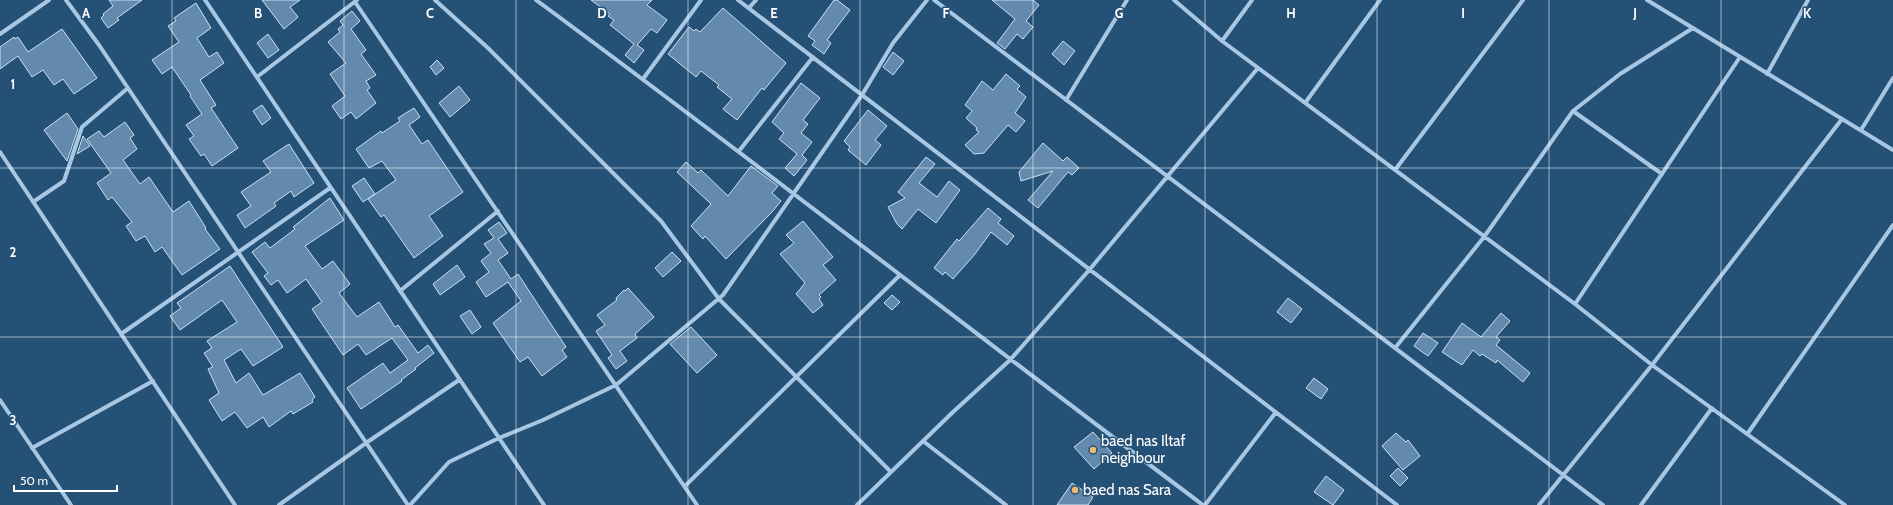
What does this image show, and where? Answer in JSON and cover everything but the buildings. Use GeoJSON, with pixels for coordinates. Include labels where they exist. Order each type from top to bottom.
{"type":"FeatureCollection","features":[{"type":"Feature","properties":{"kind":"street"},"geometry":{"type":"LineString","coordinates":[[0,34],[49,0]]}},
{"type":"Feature","properties":{"kind":"street"},"geometry":{"type":"LineString","coordinates":[[66,0],[99,45],[409,505],[449,462],[498,438],[543,420],[616,385],[723,295],[795,194],[862,95],[893,43],[927,0]]}},
{"type":"Feature","properties":{"kind":"street"},"geometry":{"type":"LineString","coordinates":[[205,0],[544,505]]}},
{"type":"Feature","properties":{"kind":"street"},"geometry":{"type":"LineString","coordinates":[[435,0],[488,48],[661,221],[718,299],[891,472]]}},
{"type":"Feature","properties":{"kind":"street"},"geometry":{"type":"LineString","coordinates":[[536,0],[643,79],[1010,360],[1204,505],[1276,412]]}},
{"type":"Feature","properties":{"kind":"street"},"geometry":{"type":"LineString","coordinates":[[643,79],[702,0]]}},
{"type":"Feature","properties":{"kind":"street"},"geometry":{"type":"LineString","coordinates":[[738,0],[1397,505]]}},
{"type":"Feature","properties":{"kind":"street"},"geometry":{"type":"LineString","coordinates":[[749,8],[756,0]]}},
{"type":"Feature","properties":{"kind":"street"},"geometry":{"type":"LineString","coordinates":[[934,0],[1603,505]]}},
{"type":"Feature","properties":{"kind":"street"},"geometry":{"type":"LineString","coordinates":[[1066,100],[1126,0]]}},
{"type":"Feature","properties":{"kind":"street"},"geometry":{"type":"LineString","coordinates":[[1174,0],[1222,41],[1575,304],[1652,365],[1748,433],[1845,505]]}},
{"type":"Feature","properties":{"kind":"street"},"geometry":{"type":"LineString","coordinates":[[1222,41],[1252,0]]}},
{"type":"Feature","properties":{"kind":"street"},"geometry":{"type":"LineString","coordinates":[[1305,103],[1380,0]]}},
{"type":"Feature","properties":{"kind":"street"},"geometry":{"type":"LineString","coordinates":[[1395,170],[1523,0]]}},
{"type":"Feature","properties":{"kind":"street"},"geometry":{"type":"LineString","coordinates":[[1647,0],[1893,150]]}},
{"type":"Feature","properties":{"kind":"street"},"geometry":{"type":"LineString","coordinates":[[1768,74],[1808,0]]}},
{"type":"Feature","properties":{"kind":"street"},"geometry":{"type":"LineString","coordinates":[[256,77],[356,1],[697,505]]}},
{"type":"Feature","properties":{"kind":"street"},"geometry":{"type":"LineString","coordinates":[[1395,348],[1484,237],[1573,111],[1620,74],[1693,28]]}},
{"type":"Feature","properties":{"kind":"street"},"geometry":{"type":"LineString","coordinates":[[739,152],[813,57]]}},
{"type":"Feature","properties":{"kind":"street"},"geometry":{"type":"LineString","coordinates":[[1575,304],[1740,57]]}},
{"type":"Feature","properties":{"kind":"street"},"geometry":{"type":"LineString","coordinates":[[857,505],[1010,360],[1090,269],[1258,68]]}},
{"type":"Feature","properties":{"kind":"street"},"geometry":{"type":"LineString","coordinates":[[1861,130],[1893,78]]}},
{"type":"Feature","properties":{"kind":"street"},"geometry":{"type":"LineString","coordinates":[[33,202],[64,181],[82,127],[128,88]]}},
{"type":"Feature","properties":{"kind":"street"},"geometry":{"type":"LineString","coordinates":[[1573,111],[1662,174]]}},
{"type":"Feature","properties":{"kind":"street"},"geometry":{"type":"LineString","coordinates":[[1539,505],[1562,474],[1652,365],[1842,119]]}},
{"type":"Feature","properties":{"kind":"street"},"geometry":{"type":"LineString","coordinates":[[0,152],[235,505]]}},
{"type":"Feature","properties":{"kind":"street"},"geometry":{"type":"LineString","coordinates":[[121,334],[330,188]]}},
{"type":"Feature","properties":{"kind":"street"},"geometry":{"type":"LineString","coordinates":[[400,291],[498,212]]}},
{"type":"Feature","properties":{"kind":"street"},"geometry":{"type":"LineString","coordinates":[[1748,433],[1893,226]]}},
{"type":"Feature","properties":{"kind":"street"},"geometry":{"type":"LineString","coordinates":[[684,486],[900,275]]}},
{"type":"Feature","properties":{"kind":"street"},"geometry":{"type":"LineString","coordinates":[[279,505],[366,443],[460,380]]}},
{"type":"Feature","properties":{"kind":"street"},"geometry":{"type":"LineString","coordinates":[[32,448],[152,381]]}},
{"type":"Feature","properties":{"kind":"street"},"geometry":{"type":"LineString","coordinates":[[1,402],[71,505]]}},
{"type":"Feature","properties":{"kind":"street"},"geometry":{"type":"LineString","coordinates":[[1641,505],[1712,408]]}},
{"type":"Feature","properties":{"kind":"street"},"geometry":{"type":"LineString","coordinates":[[923,441],[1006,505]]}},
{"type":"Feature","properties":{"kind":"place","name":"baed nas Iltaf neighbour"},"geometry":{"type":"Point","coordinates":[1093,450]}},
{"type":"Feature","properties":{"kind":"place","name":"baed nas Sara"},"geometry":{"type":"Point","coordinates":[1075,490]}}]}
